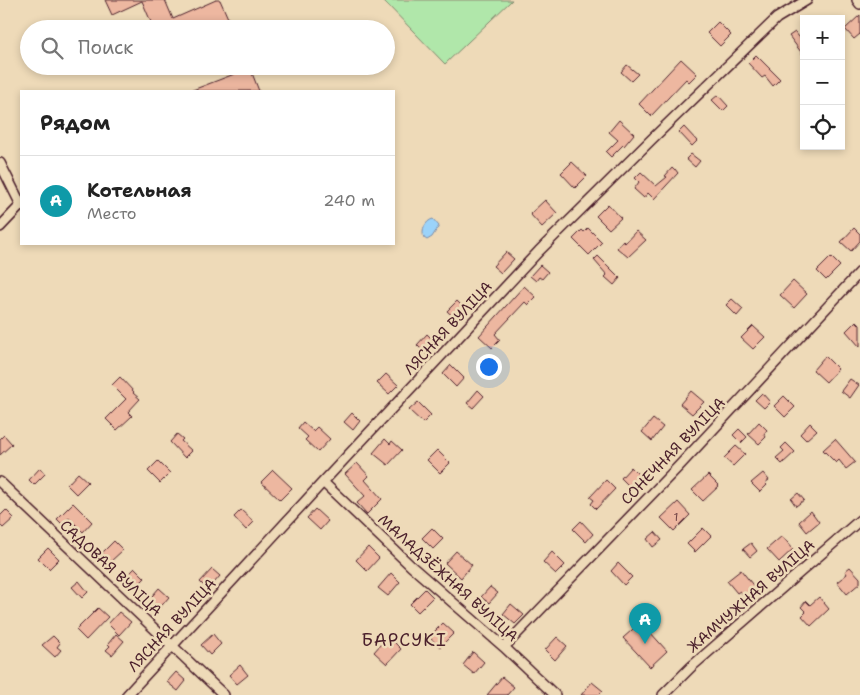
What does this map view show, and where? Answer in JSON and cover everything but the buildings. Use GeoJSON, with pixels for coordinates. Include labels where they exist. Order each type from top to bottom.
{"type":"FeatureCollection","features":[{"type":"Feature","properties":{"kind":"street","name":"ЛЯСНАЯ ВУЛІЦА"},"geometry":{"type":"LineString","coordinates":[[127,695],[323,482],[539,252],[777,18],[807,0]]}},
{"type":"Feature","properties":{"kind":"street"},"geometry":{"type":"LineString","coordinates":[[857,0],[860,4]]}},
{"type":"Feature","properties":{"kind":"street"},"geometry":{"type":"LineString","coordinates":[[0,163],[20,203]]}},
{"type":"Feature","properties":{"kind":"street"},"geometry":{"type":"LineString","coordinates":[[0,227],[20,206]]}},
{"type":"Feature","properties":{"kind":"street","name":"СОНЕЧНАЯ ВУЛІЦА"},"geometry":{"type":"LineString","coordinates":[[504,647],[679,466],[860,272]]}},
{"type":"Feature","properties":{"kind":"street","name":"САДОВАЯ ВУЛІЦА"},"geometry":{"type":"LineString","coordinates":[[0,482],[224,695]]}},
{"type":"Feature","properties":{"kind":"street","name":"МАЛАДЗЁЖНАЯ ВУЛІЦА"},"geometry":{"type":"LineString","coordinates":[[323,482],[411,566],[504,647],[555,695]]}},
{"type":"Feature","properties":{"kind":"street","name":"ЖАМЧУЖНАЯ ВУЛІЦА"},"geometry":{"type":"LineString","coordinates":[[663,695],[691,667],[860,520]]}},
{"type":"Feature","properties":{"kind":"green space"},"geometry":{"type":"Polygon","coordinates":[[[383,0],[512,0],[445,64],[383,0]]]}},
{"type":"Feature","properties":{"kind":"water"},"geometry":{"type":"Polygon","coordinates":[[[433,219],[439,226],[432,237],[427,240],[424,238],[423,229],[433,219]]]}},
{"type":"Feature","properties":{"kind":"place","name":"Котельная"},"geometry":{"type":"Point","coordinates":[645,644]}},
{"type":"Feature","properties":{"kind":"district","name":"БАРСУКІ"},"geometry":{"type":"Point","coordinates":[404,640]}}]}
